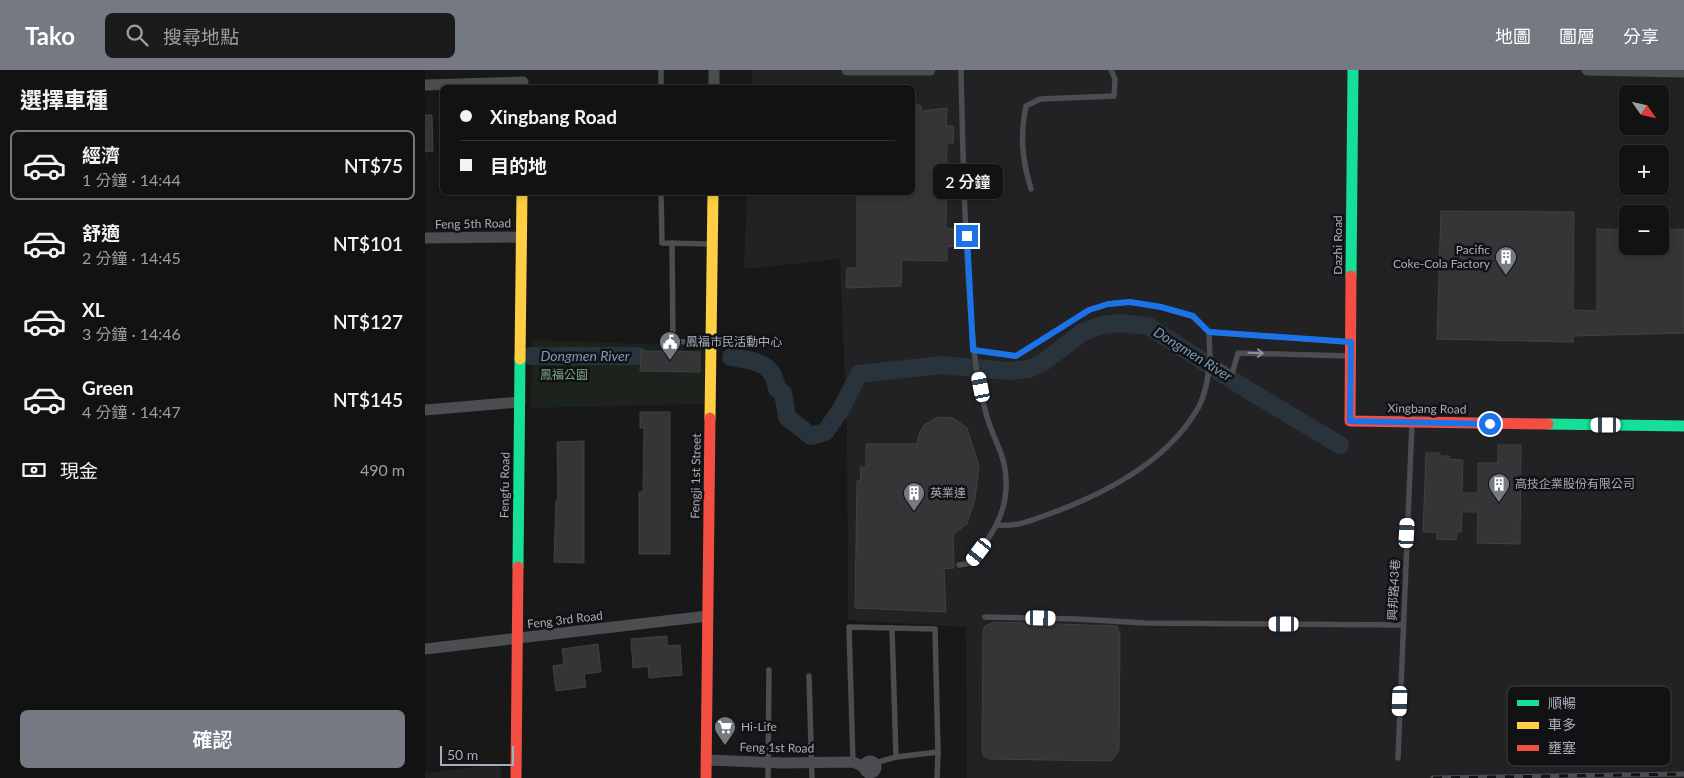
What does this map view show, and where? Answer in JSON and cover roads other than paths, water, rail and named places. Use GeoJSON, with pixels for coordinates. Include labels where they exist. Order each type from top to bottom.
{"type":"FeatureCollection","features":[{"type":"Feature","properties":{"kind":"street"},"geometry":{"type":"LineString","coordinates":[[714,70],[714,85]]}},
{"type":"Feature","properties":{"kind":"street"},"geometry":{"type":"LineString","coordinates":[[847,70],[930,70]]}},
{"type":"Feature","properties":{"kind":"street","name":"Dazhi Road"},"geometry":{"type":"LineString","coordinates":[[1350,421],[1353,70]]}},
{"type":"Feature","properties":{"kind":"street"},"geometry":{"type":"LineString","coordinates":[[1587,70],[1684,72]]}},
{"type":"Feature","properties":{"kind":"street"},"geometry":{"type":"LineString","coordinates":[[425,85],[523,80]]}},
{"type":"Feature","properties":{"kind":"street","name":"Fengfu Road"},"geometry":{"type":"LineString","coordinates":[[516,778],[522,195]]}},
{"type":"Feature","properties":{"kind":"street","name":"Fengji 1st Street"},"geometry":{"type":"LineString","coordinates":[[707,760],[713,195]]}},
{"type":"Feature","properties":{"kind":"street","name":"Feng 5th Road"},"geometry":{"type":"LineString","coordinates":[[425,238],[521,237]]}},
{"type":"Feature","properties":{"kind":"street"},"geometry":{"type":"LineString","coordinates":[[425,410],[520,402]]}},
{"type":"Feature","properties":{"kind":"street","name":"Xingbang Road"},"geometry":{"type":"LineString","coordinates":[[1350,421],[1412,424],[1684,426]]}},
{"type":"Feature","properties":{"kind":"street","name":"Feng 3rd Road"},"geometry":{"type":"LineString","coordinates":[[425,649],[517,640],[708,616]]}},
{"type":"Feature","properties":{"kind":"street"},"geometry":{"type":"LineString","coordinates":[[706,778],[707,760]]}},
{"type":"Feature","properties":{"kind":"street","name":"Feng 1st Road"},"geometry":{"type":"LineString","coordinates":[[707,760],[768,763],[853,762],[870,770]]}},
{"type":"Feature","properties":{"kind":"lane"},"geometry":{"type":"LineString","coordinates":[[661,70],[661,85]]}},
{"type":"Feature","properties":{"kind":"lane"},"geometry":{"type":"LineString","coordinates":[[959,565],[971,563],[997,525],[1006,491],[1007,476],[1002,451],[987,418],[974,351],[963,182],[961,70]]}},
{"type":"Feature","properties":{"kind":"lane"},"geometry":{"type":"LineString","coordinates":[[1031,188],[1021,149],[1026,106],[1040,99],[1114,96],[1115,79],[1111,70]]}},
{"type":"Feature","properties":{"kind":"lane"},"geometry":{"type":"LineString","coordinates":[[661,195],[662,243],[712,244]]}},
{"type":"Feature","properties":{"kind":"lane"},"geometry":{"type":"LineString","coordinates":[[672,243],[673,342],[711,344]]}},
{"type":"Feature","properties":{"kind":"lane"},"geometry":{"type":"LineString","coordinates":[[974,351],[1016,356],[1089,310],[1108,304],[1130,302],[1161,307],[1193,316],[1209,332],[1351,342]]}},
{"type":"Feature","properties":{"kind":"lane"},"geometry":{"type":"LineString","coordinates":[[997,525],[1015,527],[1109,489],[1140,470],[1176,437],[1198,408],[1208,381],[1210,361],[1209,332]]}},
{"type":"Feature","properties":{"kind":"lane"},"geometry":{"type":"LineString","coordinates":[[1210,361],[1232,374],[1238,353],[1351,356]]}},
{"type":"Feature","properties":{"kind":"lane","name":"興邦路43巷"},"geometry":{"type":"LineString","coordinates":[[1398,758],[1412,424]]}},
{"type":"Feature","properties":{"kind":"lane"},"geometry":{"type":"LineString","coordinates":[[985,617],[1145,623],[1403,625]]}},
{"type":"Feature","properties":{"kind":"lane"},"geometry":{"type":"LineString","coordinates":[[853,762],[849,628],[935,629],[937,778]]}},
{"type":"Feature","properties":{"kind":"lane"},"geometry":{"type":"LineString","coordinates":[[892,628],[896,757]]}},
{"type":"Feature","properties":{"kind":"lane"},"geometry":{"type":"LineString","coordinates":[[768,778],[769,670]]}},
{"type":"Feature","properties":{"kind":"lane"},"geometry":{"type":"LineString","coordinates":[[809,676],[812,778]]}},
{"type":"Feature","properties":{"kind":"lane","name":"Feng 1st Road"},"geometry":{"type":"LineString","coordinates":[[870,770],[896,757],[938,752]]}},
{"type":"Feature","properties":{"kind":"waterway","name":"Dongmen River"},"geometry":{"type":"LineString","coordinates":[[731,357],[755,362],[767,368],[775,380],[777,389],[783,393],[787,417],[811,436],[825,432],[840,411],[859,374],[941,365],[1009,371],[1029,369],[1045,361],[1083,332],[1102,325],[1120,323],[1148,326],[1243,387],[1340,445]]}},
{"type":"Feature","properties":{"kind":"waterway","name":"Dongmen River"},"geometry":{"type":"LineString","coordinates":[[530,356],[639,356]]}},
{"type":"Feature","properties":{"kind":"railway"},"geometry":{"type":"LineString","coordinates":[[1433,778],[1684,774]]}},
{"type":"Feature","properties":{"kind":"place","name":"Pacific Coke-Cola Factory"},"geometry":{"type":"Point","coordinates":[1506,276]}},
{"type":"Feature","properties":{"kind":"place","name":"鳳福市民活動中心"},"geometry":{"type":"Point","coordinates":[670,361]}},
{"type":"Feature","properties":{"kind":"place","name":"高技企業股份有限公司"},"geometry":{"type":"Point","coordinates":[1499,503]}},
{"type":"Feature","properties":{"kind":"place","name":"英業達"},"geometry":{"type":"Point","coordinates":[914,512]}},
{"type":"Feature","properties":{"kind":"place","name":"Hi-Life"},"geometry":{"type":"Point","coordinates":[725,746]}},
{"type":"Feature","properties":{"kind":"park label","name":"鳳福公園"},"geometry":{"type":"Point","coordinates":[564,375]}}]}
